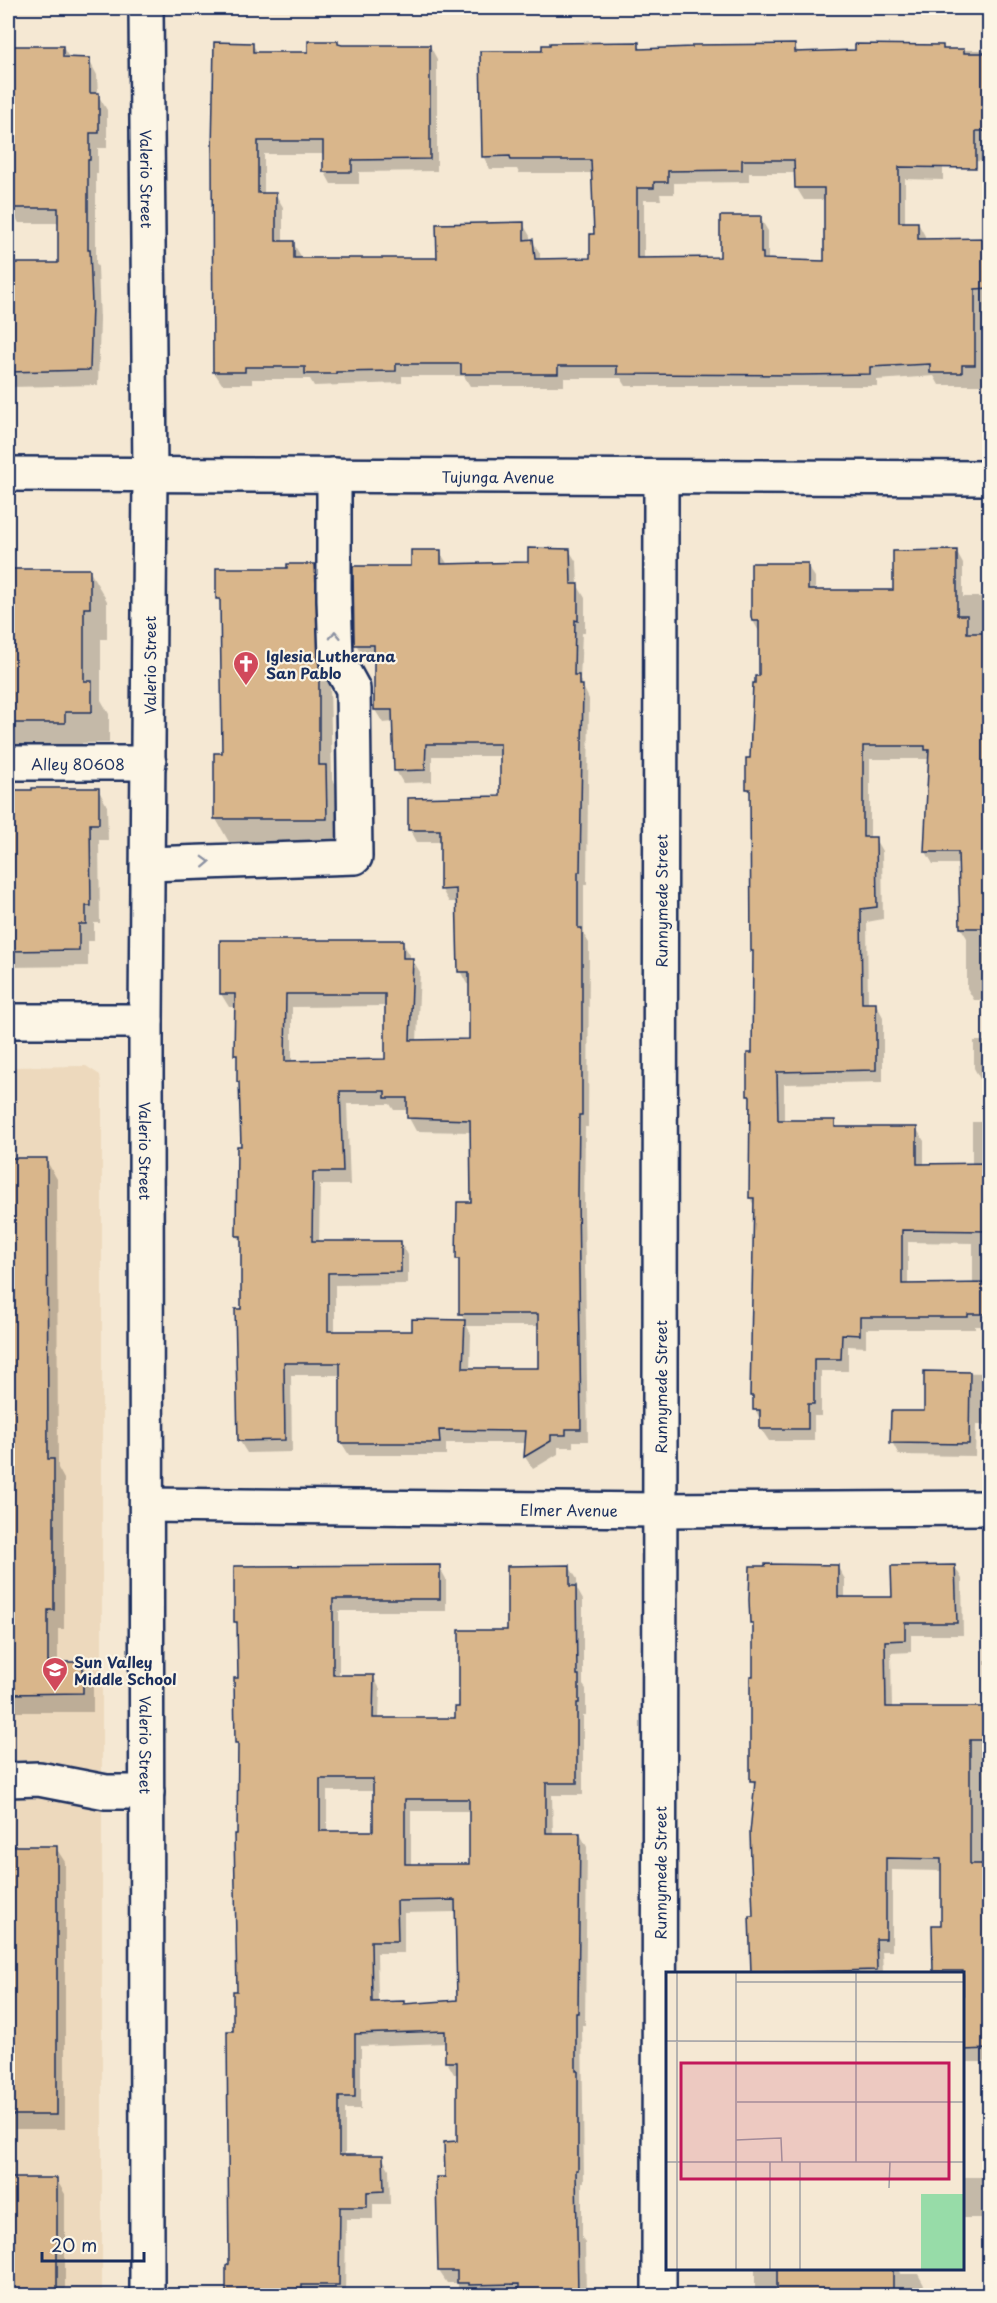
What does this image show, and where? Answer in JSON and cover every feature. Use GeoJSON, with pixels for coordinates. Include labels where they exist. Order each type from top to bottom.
{"type":"FeatureCollection","features":[{"type":"Feature","properties":{"kind":"street","name":"Valerio Street"},"geometry":{"type":"LineString","coordinates":[[146,8],[150,474],[146,1021],[147,2295]]}},
{"type":"Feature","properties":{"kind":"street","name":"Tujunga Avenue"},"geometry":{"type":"LineString","coordinates":[[8,474],[990,478]]}},
{"type":"Feature","properties":{"kind":"street"},"geometry":{"type":"LineString","coordinates":[[148,864],[356,857],[353,689],[336,658],[334,475]]}},
{"type":"Feature","properties":{"kind":"street","name":"Runnymede Street"},"geometry":{"type":"LineString","coordinates":[[659,2295],[661,478]]}},
{"type":"Feature","properties":{"kind":"street","name":"Alley 80608"},"geometry":{"type":"LineString","coordinates":[[8,763],[149,762]]}},
{"type":"Feature","properties":{"kind":"street"},"geometry":{"type":"LineString","coordinates":[[8,1021],[146,1021]]}},
{"type":"Feature","properties":{"kind":"street","name":"Elmer Avenue"},"geometry":{"type":"LineString","coordinates":[[147,1504],[659,1510],[990,1508]]}},
{"type":"Feature","properties":{"kind":"street"},"geometry":{"type":"LineString","coordinates":[[8,1779],[39,1779],[106,1792],[147,1792]]}},
{"type":"Feature","properties":{"kind":"shaded area","name":"Sun Valley Middle School"},"geometry":{"type":"Polygon","coordinates":[[[86,1066],[100,1075],[102,1091],[102,2295],[8,2295],[8,1067],[86,1066]]]}},
{"type":"Feature","properties":{"kind":"building"},"geometry":{"type":"Polygon","coordinates":[[[308,41],[338,41],[338,44],[342,45],[430,45],[430,159],[352,160],[352,172],[323,172],[323,141],[258,141],[258,193],[276,193],[276,241],[294,241],[294,258],[437,258],[436,224],[524,222],[524,240],[533,239],[535,259],[590,258],[590,234],[594,234],[591,160],[511,160],[510,156],[482,157],[480,51],[542,51],[542,45],[550,45],[550,43],[639,42],[639,49],[692,47],[692,45],[795,44],[795,52],[855,50],[855,44],[943,45],[943,49],[964,49],[964,53],[990,53],[990,131],[976,131],[976,168],[899,167],[899,222],[918,222],[918,239],[990,238],[990,288],[975,289],[975,365],[962,365],[962,373],[930,373],[930,364],[870,367],[870,374],[802,375],[617,374],[617,366],[558,366],[558,374],[461,374],[461,364],[396,364],[396,371],[336,372],[336,374],[305,374],[305,367],[245,367],[245,372],[213,372],[214,42],[253,43],[253,52],[308,52],[308,41]],[[742,160],[742,170],[668,171],[668,182],[654,182],[654,188],[637,188],[637,258],[720,257],[720,216],[761,216],[763,259],[824,261],[824,188],[795,188],[794,160],[742,160]]]}},
{"type":"Feature","properties":{"kind":"building"},"geometry":{"type":"Polygon","coordinates":[[[8,46],[63,46],[63,57],[90,58],[90,93],[99,93],[99,133],[90,133],[90,160],[88,160],[88,250],[90,250],[92,305],[90,370],[8,372],[8,263],[58,263],[58,208],[9,208],[8,46]]]}},
{"type":"Feature","properties":{"kind":"building"},"geometry":{"type":"Polygon","coordinates":[[[528,548],[570,549],[571,584],[578,584],[574,675],[579,675],[579,685],[583,685],[580,872],[578,872],[578,928],[582,928],[582,1115],[579,1115],[578,1195],[581,1429],[566,1429],[566,1435],[551,1435],[551,1441],[524,1457],[526,1431],[439,1430],[440,1443],[340,1443],[340,1363],[284,1363],[285,1440],[238,1441],[235,1309],[241,1309],[241,1236],[236,1236],[237,1146],[241,1146],[239,1082],[237,1082],[237,1055],[234,1055],[235,994],[220,994],[220,940],[403,940],[403,958],[413,958],[410,1040],[469,1039],[469,972],[458,972],[456,889],[440,890],[440,830],[408,830],[408,798],[500,796],[500,744],[426,744],[425,770],[394,771],[392,710],[374,710],[374,645],[354,645],[353,566],[411,566],[411,550],[441,550],[441,564],[528,562],[528,548]],[[286,994],[285,1061],[385,1059],[385,994],[286,994]],[[340,1091],[343,1172],[313,1172],[312,1241],[401,1241],[401,1272],[328,1273],[328,1331],[412,1331],[412,1319],[465,1320],[463,1368],[538,1368],[538,1314],[459,1314],[459,1259],[456,1259],[457,1202],[471,1202],[470,1120],[407,1118],[407,1098],[385,1098],[385,1091],[340,1091]]]}},
{"type":"Feature","properties":{"kind":"building"},"geometry":{"type":"Polygon","coordinates":[[[957,550],[957,615],[967,615],[967,633],[990,633],[990,660],[987,660],[987,715],[990,715],[990,928],[960,928],[958,852],[924,852],[929,750],[925,750],[925,746],[863,746],[863,837],[876,837],[877,907],[861,909],[862,1003],[876,1003],[876,1070],[777,1072],[778,1120],[835,1120],[835,1127],[917,1127],[917,1164],[990,1163],[990,1231],[902,1230],[902,1284],[990,1283],[990,1314],[968,1314],[968,1317],[860,1317],[860,1335],[842,1334],[841,1359],[814,1359],[814,1404],[808,1404],[808,1429],[760,1429],[760,1410],[753,1410],[753,1396],[750,1396],[754,1198],[749,1198],[750,1096],[747,1096],[747,1053],[752,1053],[753,951],[751,951],[750,789],[746,789],[746,758],[750,758],[753,683],[755,683],[755,676],[759,676],[759,621],[752,621],[751,616],[751,563],[808,563],[808,590],[893,590],[893,551],[957,550]]]}},
{"type":"Feature","properties":{"kind":"building"},"geometry":{"type":"Polygon","coordinates":[[[287,564],[315,564],[319,665],[319,765],[326,765],[327,819],[214,819],[214,753],[222,753],[220,599],[216,599],[216,568],[287,568],[287,564]]]}},
{"type":"Feature","properties":{"kind":"building"},"geometry":{"type":"Polygon","coordinates":[[[8,569],[90,569],[90,608],[84,608],[84,681],[92,681],[92,712],[65,712],[65,723],[8,723],[8,569]]]}},
{"type":"Feature","properties":{"kind":"building"},"geometry":{"type":"Polygon","coordinates":[[[32,788],[99,788],[99,824],[90,824],[91,906],[86,906],[86,924],[79,924],[79,950],[8,951],[8,790],[32,790],[32,788]]]}},
{"type":"Feature","properties":{"kind":"building"},"geometry":{"type":"Polygon","coordinates":[[[8,1158],[47,1158],[48,1459],[54,1459],[54,1610],[48,1610],[48,1662],[83,1662],[83,1693],[8,1694],[8,1158]]]}},
{"type":"Feature","properties":{"kind":"building"},"geometry":{"type":"Polygon","coordinates":[[[924,1371],[970,1372],[969,1444],[890,1443],[891,1411],[924,1411],[924,1371]]]}},
{"type":"Feature","properties":{"kind":"building"},"geometry":{"type":"Polygon","coordinates":[[[765,1564],[838,1565],[838,1597],[892,1597],[891,1566],[955,1565],[957,1623],[905,1623],[905,1640],[885,1641],[886,1707],[990,1707],[989,1740],[970,1740],[970,1864],[990,1864],[990,2049],[964,2050],[964,1972],[933,1971],[932,1925],[941,1925],[941,1859],[886,1858],[886,1939],[876,1939],[877,1970],[751,1972],[749,1916],[753,1916],[750,1833],[755,1781],[750,1781],[750,1676],[753,1676],[753,1623],[750,1623],[750,1566],[765,1566],[765,1564]]]}},
{"type":"Feature","properties":{"kind":"building"},"geometry":{"type":"Polygon","coordinates":[[[440,1565],[440,1599],[333,1599],[333,1675],[374,1675],[373,1718],[455,1718],[455,1707],[459,1707],[459,1630],[507,1630],[507,1566],[570,1565],[570,1586],[576,1586],[577,1675],[579,1675],[577,1783],[546,1783],[546,1833],[580,1833],[578,2013],[576,2013],[578,2295],[519,2295],[519,2284],[469,2285],[469,2283],[457,2283],[457,2271],[438,2271],[436,2177],[445,2177],[444,2142],[457,2141],[457,2062],[445,2062],[445,2031],[355,2034],[355,2097],[339,2097],[339,2155],[383,2155],[384,2191],[367,2192],[367,2207],[340,2207],[339,2285],[302,2285],[302,2295],[226,2295],[226,2266],[229,2264],[227,2031],[233,2031],[233,1991],[237,1991],[234,1834],[237,1834],[238,1743],[235,1743],[234,1678],[238,1678],[237,1622],[234,1622],[234,1566],[440,1565]],[[320,1779],[320,1831],[373,1831],[373,1779],[320,1779]],[[405,1799],[405,1864],[469,1864],[469,1799],[405,1799]],[[455,1900],[397,1901],[398,1941],[371,1941],[372,2002],[404,2001],[404,2004],[457,2000],[455,1900]]]}},
{"type":"Feature","properties":{"kind":"building"},"geometry":{"type":"Polygon","coordinates":[[[8,1846],[57,1846],[57,2115],[8,2115],[8,1846]]]}},
{"type":"Feature","properties":{"kind":"building"},"geometry":{"type":"Polygon","coordinates":[[[8,2178],[57,2178],[57,2295],[8,2295],[8,2178]]]}},
{"type":"Feature","properties":{"kind":"building"},"geometry":{"type":"Polygon","coordinates":[[[777,2270],[893,2270],[893,2295],[777,2295],[777,2270]]]}},
{"type":"Feature","properties":{"kind":"place","name":"Iglesia Lutherana San Pablo"},"geometry":{"type":"Point","coordinates":[246,687]}},
{"type":"Feature","properties":{"kind":"place","name":"Sun Valley Middle School"},"geometry":{"type":"Point","coordinates":[55,1693]}}]}
